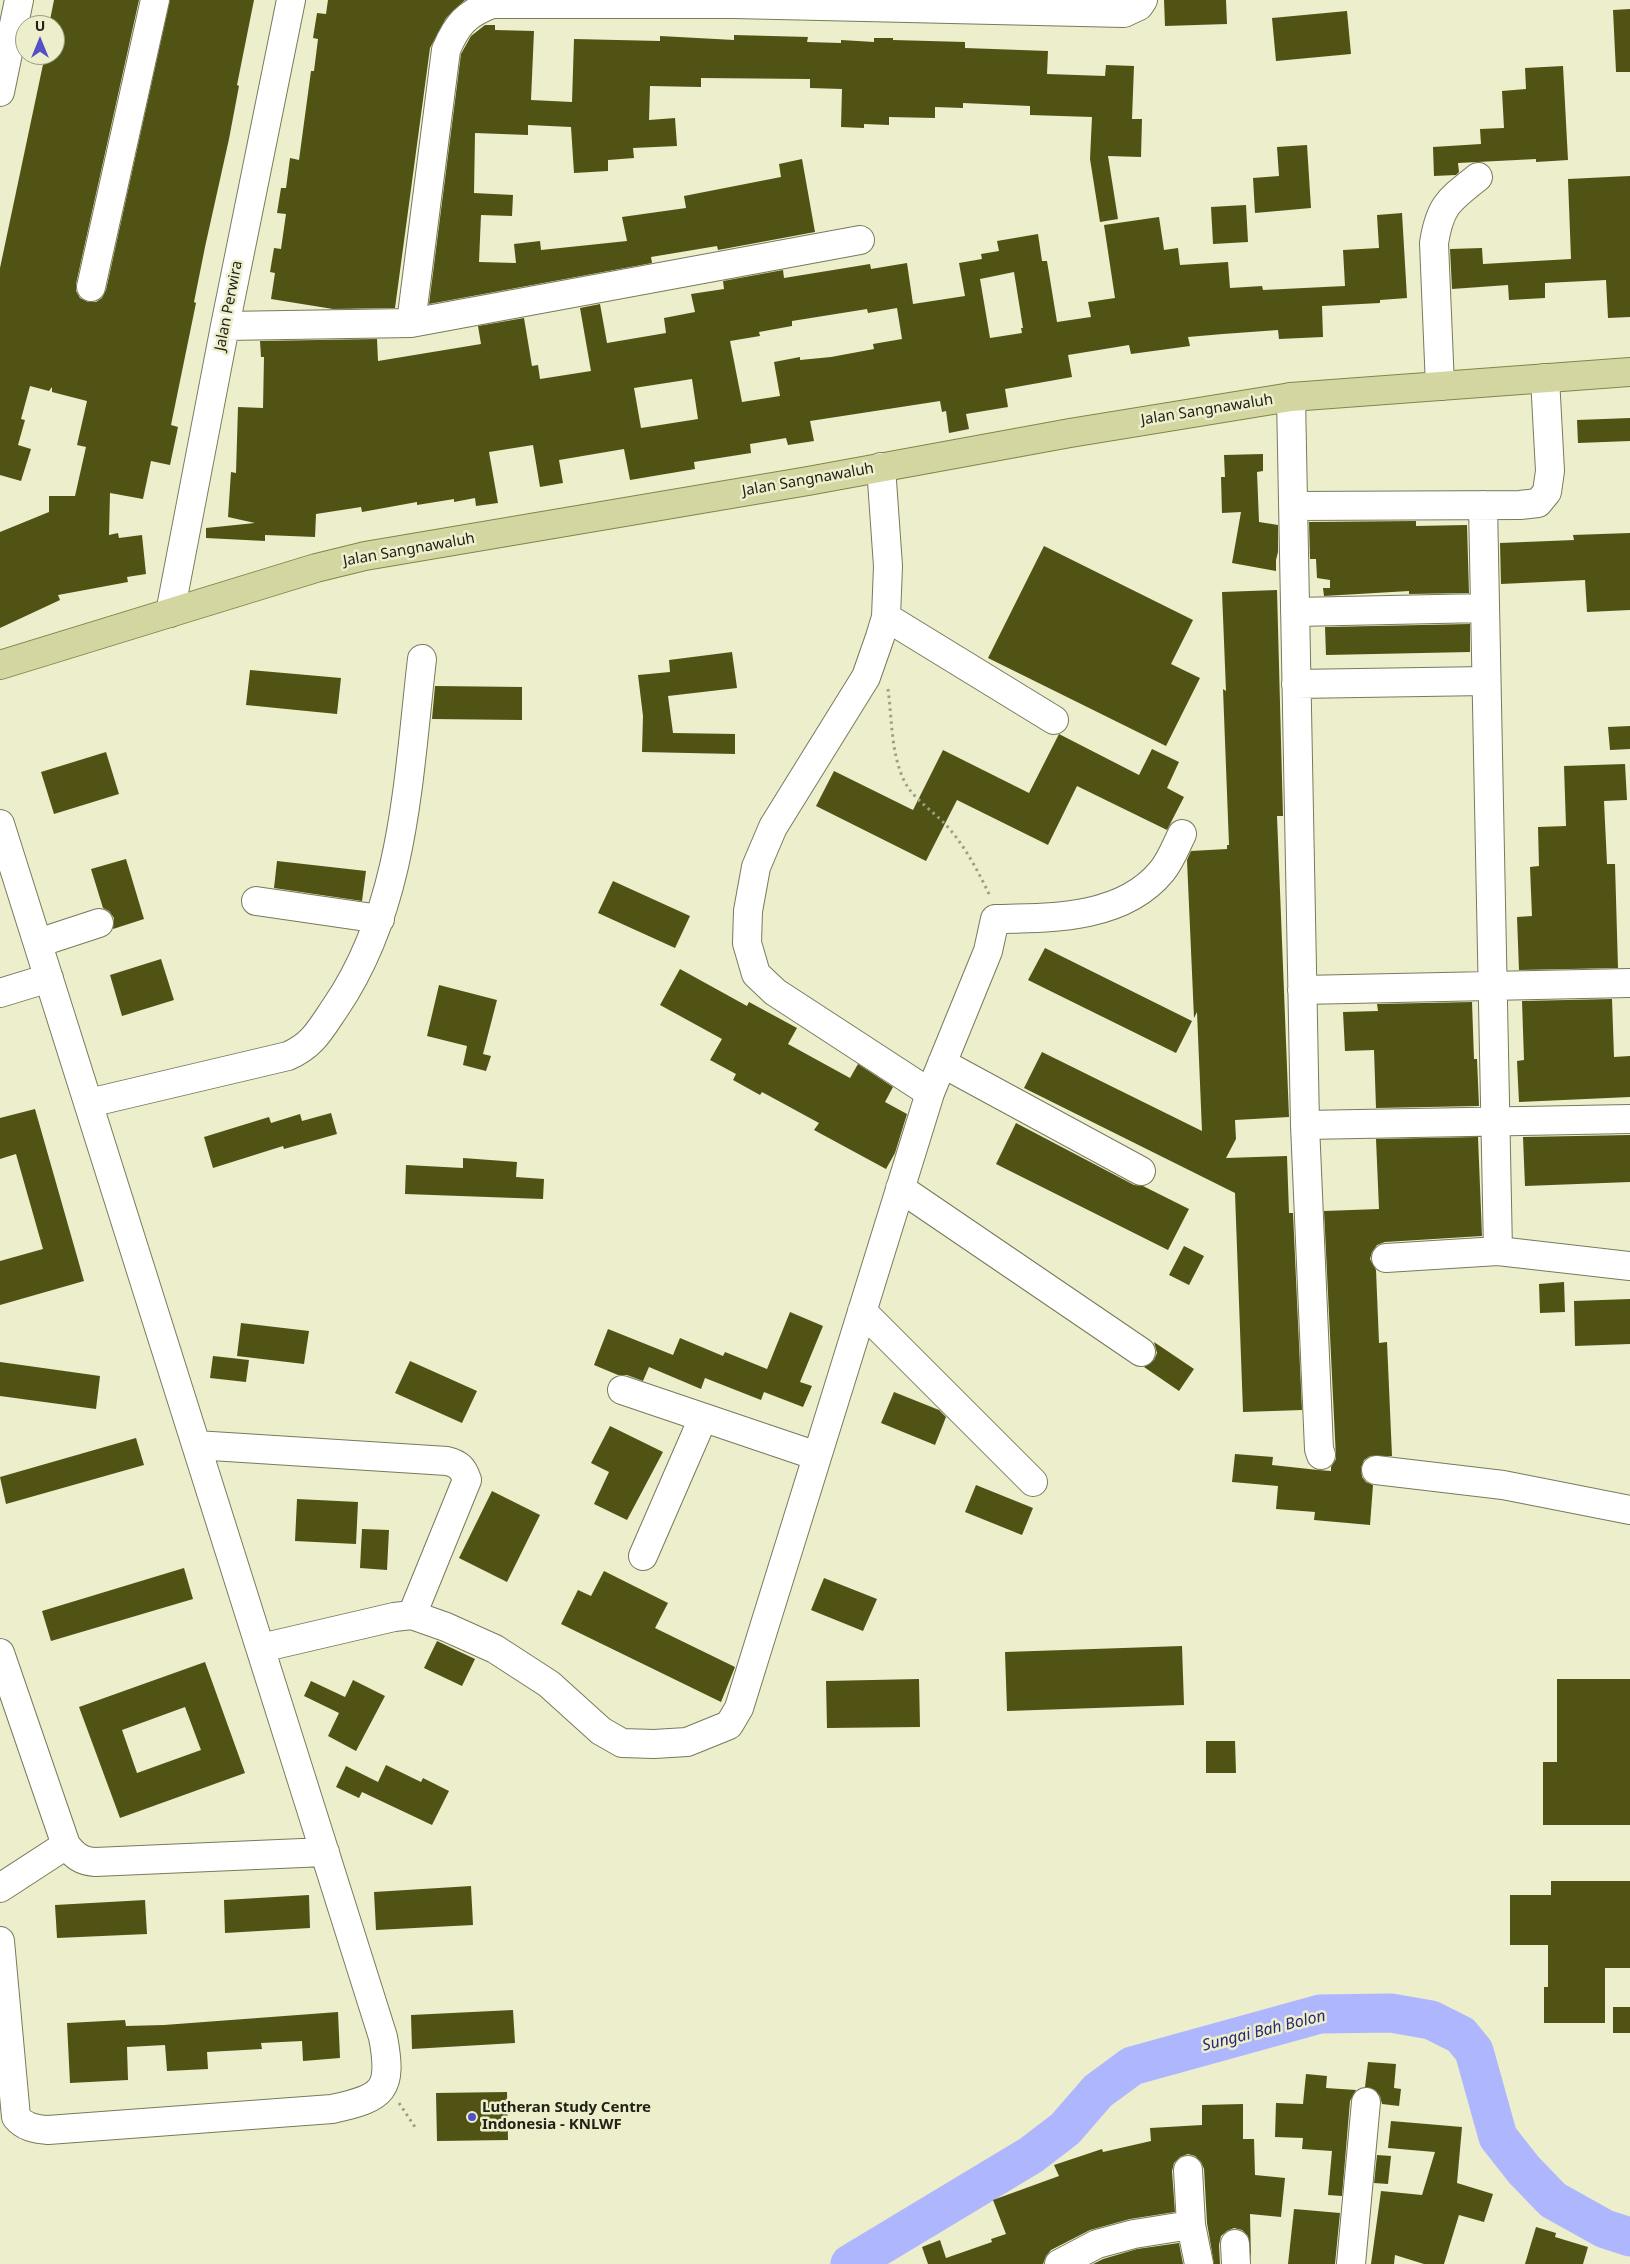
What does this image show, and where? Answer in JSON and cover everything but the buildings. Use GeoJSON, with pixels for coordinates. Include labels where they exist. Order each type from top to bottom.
{"type":"FeatureCollection","features":[{"type":"Feature","properties":{"kind":"main road","name":"Jalan Sangnawaluh"},"geometry":{"type":"LineString","coordinates":[[0,665],[316,568],[365,556],[881,467],[1070,432],[1291,397],[1630,372]]}},
{"type":"Feature","properties":{"kind":"street"},"geometry":{"type":"LineString","coordinates":[[0,92],[19,0]]}},
{"type":"Feature","properties":{"kind":"street"},"geometry":{"type":"LineString","coordinates":[[91,287],[156,0]]}},
{"type":"Feature","properties":{"kind":"street","name":"Jalan Perwira"},"geometry":{"type":"LineString","coordinates":[[170,613],[225,326],[291,0]]}},
{"type":"Feature","properties":{"kind":"street"},"geometry":{"type":"LineString","coordinates":[[411,323],[446,50],[461,22],[475,10],[492,2],[934,3],[1124,12],[1139,6],[1143,0]]}},
{"type":"Feature","properties":{"kind":"street"},"geometry":{"type":"LineString","coordinates":[[1440,386],[1434,243],[1437,222],[1442,209],[1452,197],[1478,177]]}},
{"type":"Feature","properties":{"kind":"street"},"geometry":{"type":"LineString","coordinates":[[225,326],[411,323],[860,240]]}},
{"type":"Feature","properties":{"kind":"street"},"geometry":{"type":"LineString","coordinates":[[1293,506],[1520,505],[1538,502],[1547,492],[1550,471],[1545,378]]}},
{"type":"Feature","properties":{"kind":"street"},"geometry":{"type":"LineString","coordinates":[[1291,397],[1305,1125],[1319,1449],[1321,1455]]}},
{"type":"Feature","properties":{"kind":"street"},"geometry":{"type":"LineString","coordinates":[[881,467],[888,566],[886,617],[866,677],[770,835],[756,867],[748,910],[747,943],[756,974],[775,992],[930,1093]]}},
{"type":"Feature","properties":{"kind":"street"},"geometry":{"type":"LineString","coordinates":[[1483,505],[1498,1251]]}},
{"type":"Feature","properties":{"kind":"street"},"geometry":{"type":"LineString","coordinates":[[1295,612],[1484,608]]}},
{"type":"Feature","properties":{"kind":"street"},"geometry":{"type":"LineString","coordinates":[[886,617],[1054,720]]}},
{"type":"Feature","properties":{"kind":"street"},"geometry":{"type":"LineString","coordinates":[[89,1103],[272,1060],[299,1051],[313,1041],[347,991],[380,919],[401,837],[422,659]]}},
{"type":"Feature","properties":{"kind":"street"},"geometry":{"type":"LineString","coordinates":[[1296,684],[1486,681]]}},
{"type":"Feature","properties":{"kind":"street"},"geometry":{"type":"LineString","coordinates":[[0,824],[383,2036],[388,2065],[386,2081],[375,2095],[359,2103],[332,2109],[48,2130],[28,2127],[8,2120],[0,1941]]}},
{"type":"Feature","properties":{"kind":"street"},"geometry":{"type":"LineString","coordinates":[[261,1648],[394,1617],[412,1615],[446,1627],[495,1649],[549,1684],[601,1732],[622,1743],[687,1742],[729,1725],[739,1708],[930,1093],[988,951],[995,919],[1068,916],[1096,910],[1118,902],[1146,887],[1163,870],[1182,834]]}},
{"type":"Feature","properties":{"kind":"street"},"geometry":{"type":"LineString","coordinates":[[256,901],[380,919]]}},
{"type":"Feature","properties":{"kind":"street"},"geometry":{"type":"LineString","coordinates":[[38,943],[99,922]]}},
{"type":"Feature","properties":{"kind":"street"},"geometry":{"type":"LineString","coordinates":[[0,994],[49,978]]}},
{"type":"Feature","properties":{"kind":"street"},"geometry":{"type":"LineString","coordinates":[[1302,990],[1630,983]]}},
{"type":"Feature","properties":{"kind":"street"},"geometry":{"type":"LineString","coordinates":[[942,1062],[1141,1171]]}},
{"type":"Feature","properties":{"kind":"street"},"geometry":{"type":"LineString","coordinates":[[1305,1125],[1630,1119]]}},
{"type":"Feature","properties":{"kind":"street"},"geometry":{"type":"LineString","coordinates":[[900,1188],[1141,1352]]}},
{"type":"Feature","properties":{"kind":"street"},"geometry":{"type":"LineString","coordinates":[[1386,1258],[1498,1251],[1630,1266]]}},
{"type":"Feature","properties":{"kind":"street"},"geometry":{"type":"LineString","coordinates":[[862,1312],[1033,1482]]}},
{"type":"Feature","properties":{"kind":"street"},"geometry":{"type":"LineString","coordinates":[[622,1390],[816,1456]]}},
{"type":"Feature","properties":{"kind":"street"},"geometry":{"type":"LineString","coordinates":[[644,1556],[703,1418]]}},
{"type":"Feature","properties":{"kind":"street"},"geometry":{"type":"LineString","coordinates":[[196,1445],[446,1461],[458,1464],[464,1471],[467,1480],[412,1615]]}},
{"type":"Feature","properties":{"kind":"street"},"geometry":{"type":"LineString","coordinates":[[1376,1470],[1503,1485],[1630,1510]]}},
{"type":"Feature","properties":{"kind":"street"},"geometry":{"type":"LineString","coordinates":[[0,1653],[66,1845],[74,1856],[83,1861],[95,1862],[325,1852]]}},
{"type":"Feature","properties":{"kind":"street"},"geometry":{"type":"LineString","coordinates":[[0,1888],[66,1845]]}},
{"type":"Feature","properties":{"kind":"street"},"geometry":{"type":"LineString","coordinates":[[1351,2264],[1366,2102]]}},
{"type":"Feature","properties":{"kind":"street"},"geometry":{"type":"LineString","coordinates":[[1188,2170],[1191,2225],[1199,2264]]}},
{"type":"Feature","properties":{"kind":"street"},"geometry":{"type":"LineString","coordinates":[[1059,2264],[1097,2244],[1134,2234],[1191,2225]]}},
{"type":"Feature","properties":{"kind":"path"},"geometry":{"type":"LineString","coordinates":[[886,680],[894,754],[903,779],[921,803],[945,824],[979,871],[992,900],[995,919]]}},
{"type":"Feature","properties":{"kind":"path"},"geometry":{"type":"LineString","coordinates":[[406,2114],[417,2130]]}},
{"type":"Feature","properties":{"kind":"waterway","name":"Sungai Bah Bolon"},"geometry":{"type":"LineString","coordinates":[[850,2264],[1031,2155],[1065,2129],[1098,2091],[1132,2066],[1320,2014],[1391,2013],[1431,2020],[1461,2035],[1474,2051],[1498,2137],[1524,2170],[1553,2200],[1605,2229],[1630,2237]]}},
{"type":"Feature","properties":{"kind":"place","name":"Lutheran Study Centre Indonesia - KNLWF"},"geometry":{"type":"Point","coordinates":[472,2117]}}]}
